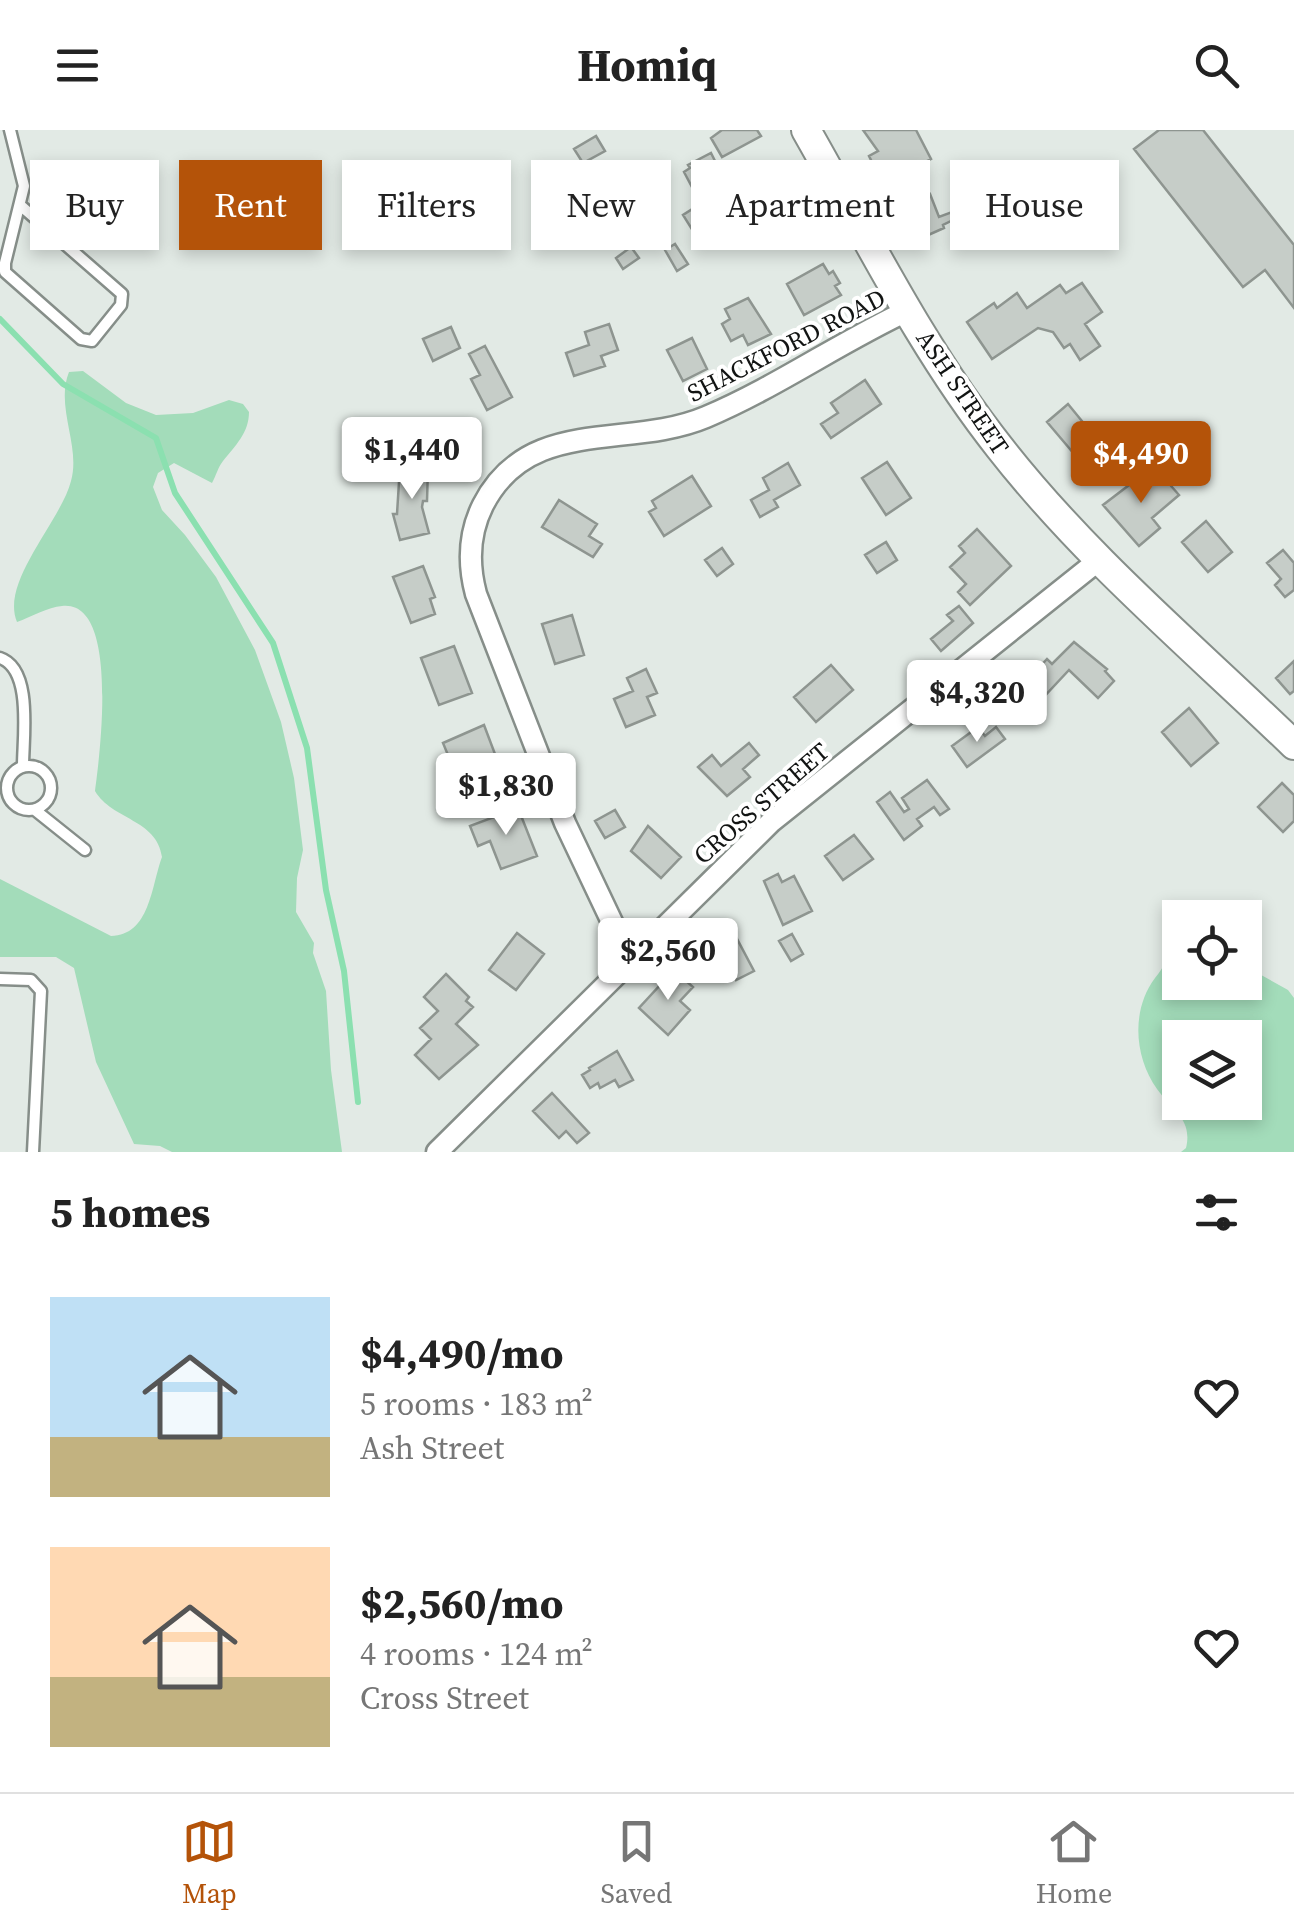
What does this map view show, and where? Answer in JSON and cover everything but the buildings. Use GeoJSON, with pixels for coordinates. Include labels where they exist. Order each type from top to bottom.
{"type":"FeatureCollection","features":[{"type":"Feature","properties":{"kind":"street","name":"ASH STREET"},"geometry":{"type":"LineString","coordinates":[[806,130],[908,310],[998,447],[1099,560],[1294,745]]}},
{"type":"Feature","properties":{"kind":"street","name":"SHACKFORD ROAD"},"geometry":{"type":"LineString","coordinates":[[630,960],[565,823],[476,594],[471,556],[480,510],[503,474],[525,457],[562,442],[659,432],[705,418],[908,310]]}},
{"type":"Feature","properties":{"kind":"street","name":"CROSS STREET"},"geometry":{"type":"LineString","coordinates":[[437,1152],[771,822],[1099,560]]}},
{"type":"Feature","properties":{"kind":"lane"},"geometry":{"type":"LineString","coordinates":[[10,130],[24,174],[5,272],[81,340],[92,341],[121,304],[121,292],[20,205]]}},
{"type":"Feature","properties":{"kind":"lane"},"geometry":{"type":"LineString","coordinates":[[0,658],[8,660],[18,672],[22,685],[23,766]]}},
{"type":"Feature","properties":{"kind":"lane"},"geometry":{"type":"LineString","coordinates":[[35,810],[50,794],[49,779],[39,768],[23,766],[8,779],[7,794],[21,809],[35,810],[85,850]]}},
{"type":"Feature","properties":{"kind":"lane"},"geometry":{"type":"LineString","coordinates":[[0,979],[30,980],[41,991],[33,1152]]}},
{"type":"Feature","properties":{"kind":"green space"},"geometry":{"type":"Polygon","coordinates":[[[83,371],[126,403],[156,415],[193,413],[229,400],[243,404],[249,412],[244,433],[221,463],[212,483],[174,463],[158,473],[153,487],[162,510],[216,577],[255,650],[281,722],[294,778],[303,850],[296,912],[314,943],[313,953],[326,991],[342,1152],[172,1152],[160,1146],[134,1144],[96,1062],[74,968],[56,957],[0,957],[0,879],[111,936],[124,934],[141,918],[162,857],[152,835],[112,808],[95,791],[102,684],[93,628],[81,611],[62,606],[17,622],[14,606],[24,570],[71,481],[73,454],[65,385],[69,372],[83,371]]]}},
{"type":"Feature","properties":{"kind":"green space"},"geometry":{"type":"Polygon","coordinates":[[[1162,968],[1162,1000],[1262,1000],[1262,975],[1288,990],[1294,998],[1294,1152],[1181,1152],[1186,1148],[1187,1138],[1183,1120],[1262,1120],[1262,1020],[1162,1020],[1162,1095],[1149,1076],[1140,1048],[1139,1019],[1147,991],[1162,968]]]}},
{"type":"Feature","properties":{"kind":"waterway"},"geometry":{"type":"LineString","coordinates":[[0,319],[63,384],[156,438],[175,493],[273,643],[307,748],[326,890],[344,971],[358,1102]]}}]}
